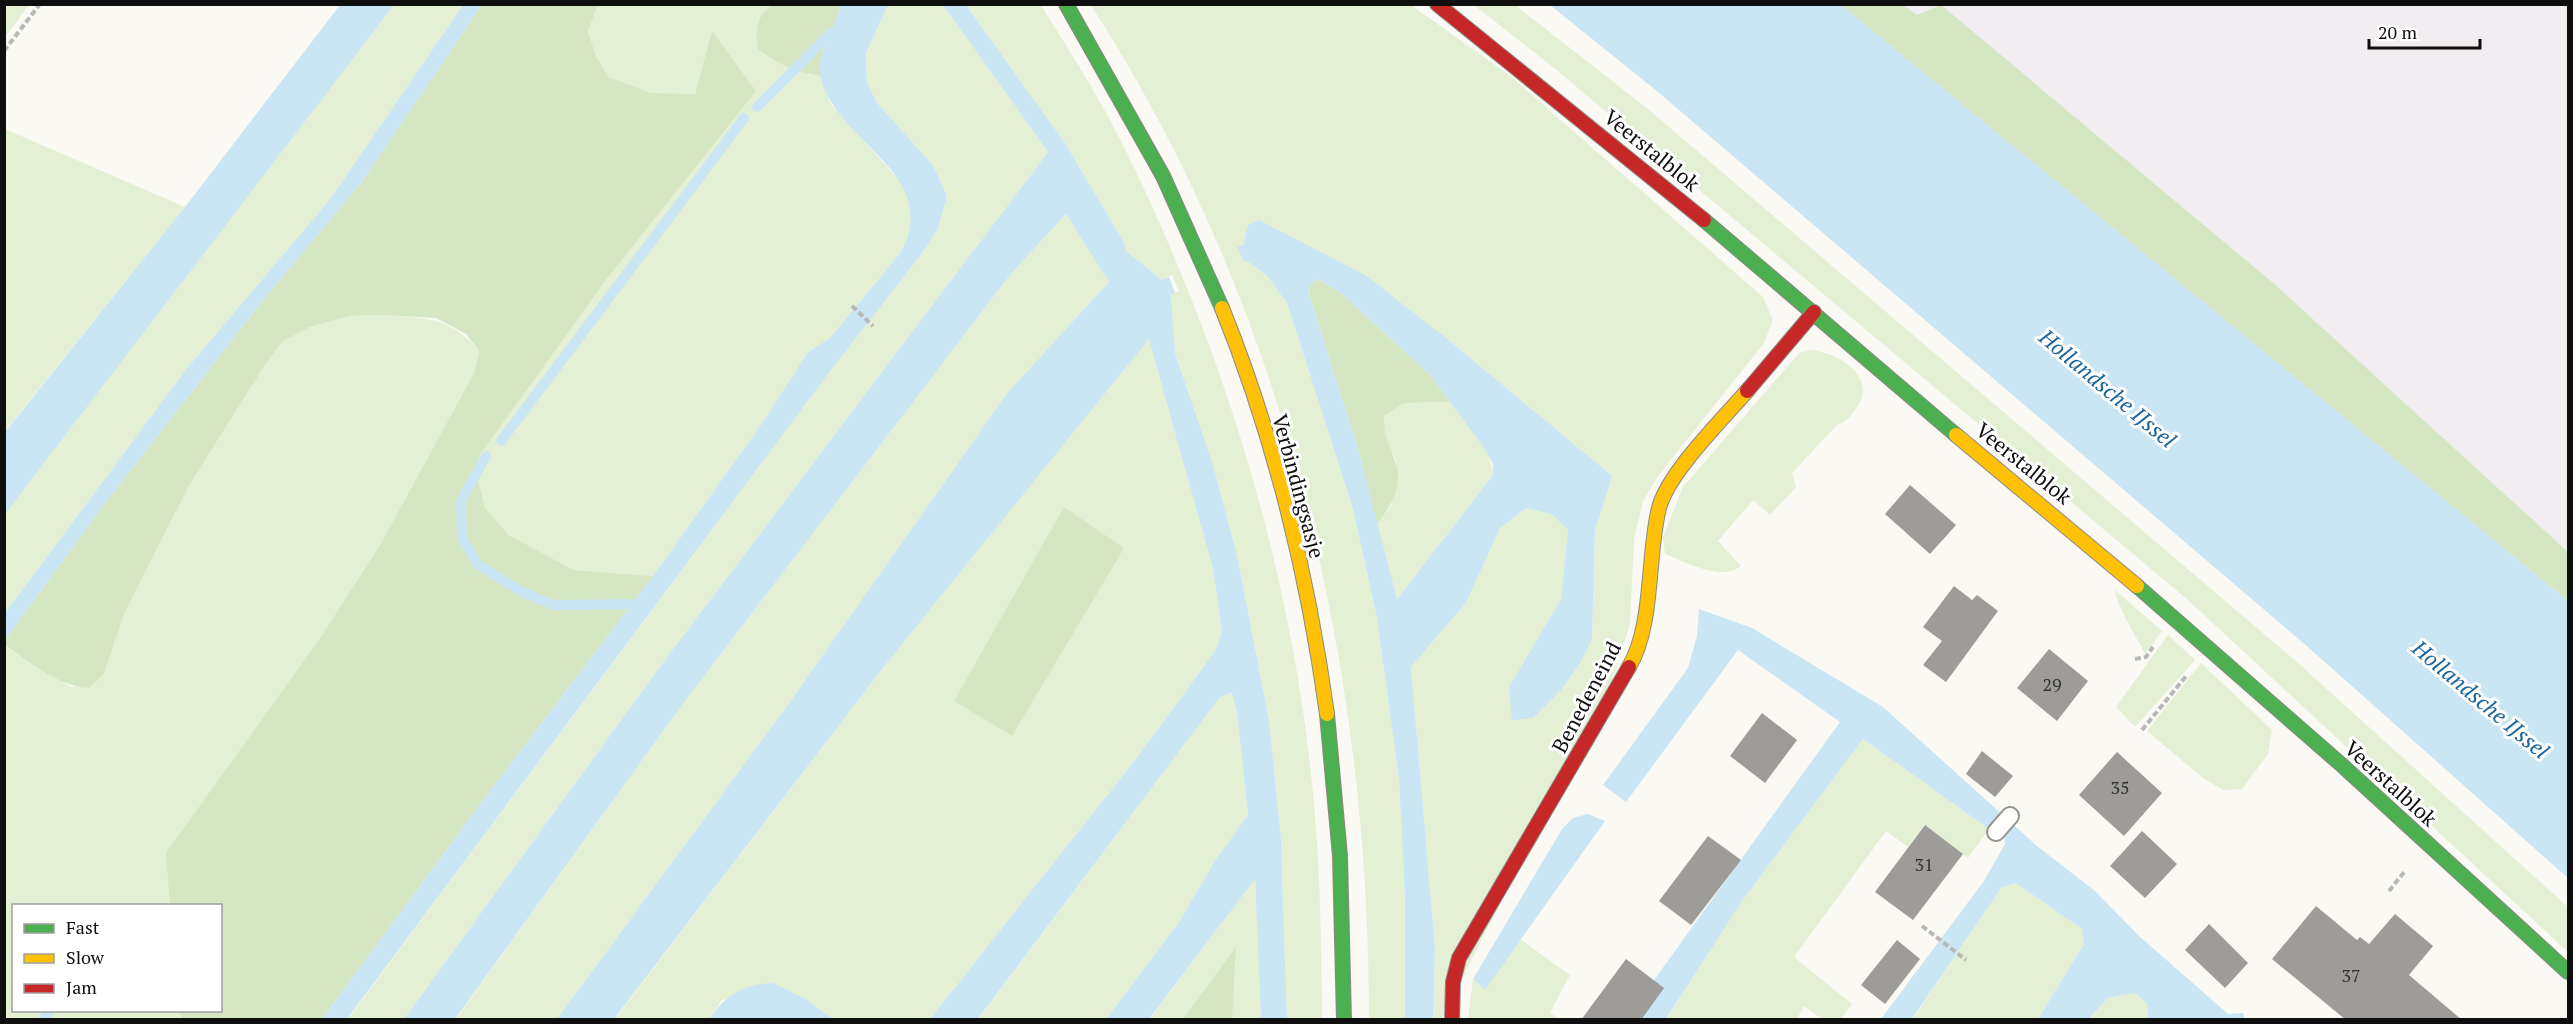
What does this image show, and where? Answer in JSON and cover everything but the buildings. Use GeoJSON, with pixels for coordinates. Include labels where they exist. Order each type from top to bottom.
{"type":"FeatureCollection","features":[{"type":"Feature","properties":{"kind":"street","name":"Verbindingsasje"},"geometry":{"type":"LineString","coordinates":[[1066,4],[1112,81],[1176,202],[1222,310],[1268,441],[1299,557],[1324,692],[1337,810],[1344,1020]]}},
{"type":"Feature","properties":{"kind":"street","name":"Veerstalblok"},"geometry":{"type":"LineString","coordinates":[[1437,4],[1656,179],[1814,312],[1894,384],[2082,537],[2168,611],[2568,972]]}},
{"type":"Feature","properties":{"kind":"street","name":"Benedeneind"},"geometry":{"type":"LineString","coordinates":[[1452,1020],[1453,982],[1459,958],[1634,659],[1645,614],[1657,516],[1668,485],[1814,312]]}},
{"type":"Feature","properties":{"kind":"lane"},"geometry":{"type":"LineString","coordinates":[[1996,832],[2010,816]]}},
{"type":"Feature","properties":{"kind":"path"},"geometry":{"type":"LineString","coordinates":[[4,51],[40,4]]}},
{"type":"Feature","properties":{"kind":"path"},"geometry":{"type":"LineString","coordinates":[[852,306],[873,326]]}},
{"type":"Feature","properties":{"kind":"path"},"geometry":{"type":"LineString","coordinates":[[2135,659],[2146,657]]}},
{"type":"Feature","properties":{"kind":"path"},"geometry":{"type":"LineString","coordinates":[[2142,730],[2172,693]]}},
{"type":"Feature","properties":{"kind":"path"},"geometry":{"type":"LineString","coordinates":[[2389,891],[2408,868]]}},
{"type":"Feature","properties":{"kind":"path"},"geometry":{"type":"LineString","coordinates":[[1922,926],[1966,960]]}},
{"type":"Feature","properties":{"kind":"shaded area"},"geometry":{"type":"Polygon","coordinates":[[[1828,5],[2568,5],[2568,600],[1828,5]]]}},
{"type":"Feature","properties":{"kind":"green space"},"geometry":{"type":"Polygon","coordinates":[[[29,5],[5,37],[4,6],[29,5]]]}},
{"type":"Feature","properties":{"kind":"green space"},"geometry":{"type":"Polygon","coordinates":[[[394,5],[463,5],[331,198],[188,367],[5,613],[4,514],[394,5]]]}},
{"type":"Feature","properties":{"kind":"green space"},"geometry":{"type":"Polygon","coordinates":[[[482,5],[598,5],[588,31],[596,56],[609,77],[651,93],[695,94],[712,31],[756,91],[606,280],[479,456],[478,479],[485,508],[509,535],[574,570],[653,576],[475,811],[322,1019],[182,1019],[179,1012],[222,1012],[222,904],[170,904],[166,853],[318,641],[380,545],[474,373],[479,351],[466,334],[436,318],[382,315],[350,316],[310,327],[282,342],[190,484],[125,612],[104,674],[89,688],[66,683],[5,645],[5,640],[103,506],[263,300],[361,183],[482,5]]]}},
{"type":"Feature","properties":{"kind":"green space"},"geometry":{"type":"Polygon","coordinates":[[[598,5],[771,5],[765,10],[807,74],[821,76],[830,103],[897,178],[910,198],[912,217],[908,239],[901,252],[830,338],[808,352],[763,422],[653,576],[574,570],[509,535],[485,509],[478,479],[479,456],[496,430],[606,280],[755,91],[712,32],[695,95],[651,93],[609,77],[596,56],[588,31],[598,5]]]}},
{"type":"Feature","properties":{"kind":"green space"},"geometry":{"type":"Polygon","coordinates":[[[771,5],[840,5],[837,21],[824,45],[821,76],[788,67],[758,49],[758,25],[762,15],[771,5]]]}},
{"type":"Feature","properties":{"kind":"green space"},"geometry":{"type":"Polygon","coordinates":[[[888,5],[943,5],[1048,152],[667,657],[404,1019],[347,1020],[938,229],[947,196],[933,165],[877,103],[867,82],[866,53],[888,5]]]}},
{"type":"Feature","properties":{"kind":"green space"},"geometry":{"type":"Polygon","coordinates":[[[966,5],[1041,5],[1093,90],[1122,143],[1193,304],[1224,387],[1250,470],[1273,556],[1306,729],[1318,867],[1322,1019],[1287,1019],[1281,839],[1269,720],[1237,555],[1213,465],[1175,353],[1171,294],[1179,291],[1172,275],[1162,280],[1126,251],[1125,244],[1065,143],[966,5]]]}},
{"type":"Feature","properties":{"kind":"green space"},"geometry":{"type":"Polygon","coordinates":[[[1091,5],[1411,5],[1509,75],[1763,297],[1773,320],[1764,343],[1658,476],[1643,501],[1634,539],[1630,624],[1613,677],[1442,1019],[1433,1019],[1435,948],[1411,667],[1466,603],[1500,528],[1526,508],[1551,514],[1568,530],[1561,599],[1509,687],[1592,639],[1595,530],[1611,476],[1445,337],[1248,225],[1243,245],[1238,247],[1247,261],[1267,276],[1287,303],[1353,509],[1377,618],[1399,779],[1405,900],[1405,1019],[1369,1019],[1365,886],[1353,753],[1332,622],[1303,492],[1264,365],[1216,240],[1159,120],[1091,5]]]}},
{"type":"Feature","properties":{"kind":"green space"},"geometry":{"type":"Polygon","coordinates":[[[1474,5],[1515,5],[1648,109],[2298,663],[2568,907],[2568,952],[2188,600],[1554,68],[1474,5]]]}},
{"type":"Feature","properties":{"kind":"green space"},"geometry":{"type":"Polygon","coordinates":[[[1841,5],[1903,5],[1917,15],[1941,5],[2272,282],[2568,552],[2568,601],[1841,5]]]}},
{"type":"Feature","properties":{"kind":"green space"},"geometry":{"type":"Polygon","coordinates":[[[5,129],[185,207],[5,431],[5,129]]]}},
{"type":"Feature","properties":{"kind":"green space"},"geometry":{"type":"Polygon","coordinates":[[[1066,214],[1110,281],[1008,392],[787,706],[557,1019],[455,1020],[685,701],[1010,275],[1066,214]]]}},
{"type":"Feature","properties":{"kind":"green space"},"geometry":{"type":"Polygon","coordinates":[[[1318,279],[1341,293],[1430,375],[1450,402],[1404,403],[1384,416],[1386,435],[1395,461],[1398,479],[1395,495],[1377,525],[1358,449],[1309,294],[1310,284],[1318,279]]]}},
{"type":"Feature","properties":{"kind":"green space"},"geometry":{"type":"Polygon","coordinates":[[[382,315],[436,321],[458,331],[479,351],[474,373],[380,545],[318,641],[258,726],[170,898],[170,904],[12,904],[12,1012],[179,1012],[182,1019],[5,1019],[4,645],[45,673],[72,687],[104,674],[125,612],[190,484],[265,365],[282,342],[310,327],[350,316],[382,315]]]}},
{"type":"Feature","properties":{"kind":"green space"},"geometry":{"type":"Polygon","coordinates":[[[1149,338],[1213,569],[1222,632],[1215,651],[1139,755],[930,1019],[833,1019],[806,999],[774,983],[722,1000],[709,1019],[614,1020],[886,664],[1149,338]]]}},
{"type":"Feature","properties":{"kind":"green space"},"geometry":{"type":"Polygon","coordinates":[[[1812,350],[1823,352],[1844,362],[1859,377],[1863,386],[1862,396],[1853,413],[1847,420],[1837,425],[1792,473],[1796,487],[1770,515],[1753,500],[1718,541],[1741,566],[1723,572],[1714,571],[1693,566],[1665,554],[1663,537],[1683,487],[1799,353],[1812,350]]]}},
{"type":"Feature","properties":{"kind":"green space"},"geometry":{"type":"Polygon","coordinates":[[[1450,402],[1483,446],[1492,465],[1493,475],[1396,600],[1377,525],[1391,505],[1396,461],[1384,435],[1384,416],[1404,403],[1450,402]]]}},
{"type":"Feature","properties":{"kind":"green space"},"geometry":{"type":"Polygon","coordinates":[[[1064,507],[1124,548],[1012,736],[954,701],[1064,507]]]}},
{"type":"Feature","properties":{"kind":"green space"},"geometry":{"type":"Polygon","coordinates":[[[2115,590],[2162,631],[2145,654],[2123,613],[2115,590]]]}},
{"type":"Feature","properties":{"kind":"green space"},"geometry":{"type":"Polygon","coordinates":[[[2168,635],[2195,660],[2135,727],[2116,707],[2168,635]]]}},
{"type":"Feature","properties":{"kind":"green space"},"geometry":{"type":"Polygon","coordinates":[[[2201,663],[2272,730],[2268,754],[2242,789],[2223,790],[2203,778],[2147,731],[2201,663]]]}},
{"type":"Feature","properties":{"kind":"green space"},"geometry":{"type":"Polygon","coordinates":[[[1233,693],[1248,815],[1216,859],[1179,922],[1106,1019],[978,1020],[1220,697],[1233,693]]]}},
{"type":"Feature","properties":{"kind":"green space"},"geometry":{"type":"Polygon","coordinates":[[[1863,739],[1986,827],[1992,825],[1968,858],[1924,825],[1908,847],[1886,831],[1794,957],[1852,1004],[1841,1019],[1822,1019],[1804,1006],[1797,1019],[1666,1020],[1741,901],[1863,739]]]}},
{"type":"Feature","properties":{"kind":"green space"},"geometry":{"type":"Polygon","coordinates":[[[1255,878],[1261,1019],[1149,1020],[1255,878]]]}},
{"type":"Feature","properties":{"kind":"green space"},"geometry":{"type":"Polygon","coordinates":[[[2016,883],[2082,929],[2084,944],[2038,1019],[1912,1020],[2002,887],[2016,883]]]}},
{"type":"Feature","properties":{"kind":"green space"},"geometry":{"type":"Polygon","coordinates":[[[1519,938],[1570,975],[1550,1013],[1559,1019],[1468,1020],[1473,979],[1485,989],[1519,938]]]}},
{"type":"Feature","properties":{"kind":"green space"},"geometry":{"type":"Polygon","coordinates":[[[1236,947],[1232,1019],[1183,1019],[1236,947]]]}},
{"type":"Feature","properties":{"kind":"green space"},"geometry":{"type":"Polygon","coordinates":[[[2135,993],[2148,1005],[2148,1019],[2089,1020],[2108,998],[2135,993]]]}},
{"type":"Feature","properties":{"kind":"water"},"geometry":{"type":"Polygon","coordinates":[[[340,5],[394,5],[5,514],[5,432],[185,207],[340,5]]]}},
{"type":"Feature","properties":{"kind":"water"},"geometry":{"type":"Polygon","coordinates":[[[463,5],[482,5],[361,183],[263,300],[103,506],[5,640],[5,613],[188,367],[331,198],[463,5]]]}},
{"type":"Feature","properties":{"kind":"water"},"geometry":{"type":"Polygon","coordinates":[[[840,5],[888,5],[866,53],[867,82],[877,103],[933,165],[947,196],[938,229],[347,1019],[322,1019],[475,811],[653,576],[763,422],[808,352],[830,338],[901,252],[910,225],[909,201],[899,180],[831,102],[821,79],[823,50],[840,5]]]}},
{"type":"Feature","properties":{"kind":"water"},"geometry":{"type":"Polygon","coordinates":[[[943,5],[966,5],[1065,143],[1125,244],[1126,251],[1162,280],[1169,277],[1175,293],[1171,294],[1175,353],[1213,465],[1237,555],[1269,720],[1281,839],[1287,1019],[1261,1019],[1255,879],[1149,1019],[1106,1019],[1179,922],[1216,859],[1248,815],[1237,712],[1232,693],[1220,697],[978,1019],[930,1019],[1139,755],[1215,651],[1222,632],[1213,569],[1149,339],[886,664],[614,1019],[557,1019],[787,706],[1008,392],[1109,282],[1066,214],[1010,275],[685,701],[455,1019],[404,1019],[667,657],[1048,152],[943,5]]]}},
{"type":"Feature","properties":{"kind":"water","name":"Hollandsche IJssel"},"geometry":{"type":"Polygon","coordinates":[[[1550,5],[1841,5],[2568,601],[2568,878],[2309,648],[1658,92],[1550,5]]]}},
{"type":"Feature","properties":{"kind":"water"},"geometry":{"type":"Polygon","coordinates":[[[1259,220],[1365,275],[1445,337],[1612,476],[1595,530],[1592,639],[1580,663],[1561,690],[1533,718],[1512,720],[1509,687],[1561,599],[1568,530],[1551,514],[1526,508],[1500,528],[1466,603],[1411,667],[1435,948],[1433,1019],[1405,1019],[1405,900],[1399,779],[1377,618],[1353,509],[1287,303],[1267,276],[1247,261],[1244,262],[1237,247],[1243,245],[1248,225],[1259,220]],[[1318,279],[1310,284],[1309,294],[1358,449],[1397,599],[1493,475],[1493,464],[1484,448],[1430,375],[1341,293],[1318,279]]]}},
{"type":"Feature","properties":{"kind":"water"},"geometry":{"type":"Polygon","coordinates":[[[1699,609],[1752,628],[1883,707],[2037,846],[2095,891],[2138,935],[2228,1014],[2243,1013],[2245,1019],[2148,1019],[2148,1005],[2135,993],[2108,998],[2089,1019],[2038,1019],[2084,944],[2082,929],[2016,883],[2002,887],[1912,1019],[1881,1019],[1984,881],[2005,844],[2004,834],[1992,825],[1986,827],[1863,739],[1742,901],[1666,1019],[1626,1019],[1840,722],[1738,650],[1626,802],[1603,785],[1688,668],[1697,636],[1699,609]]]}},
{"type":"Feature","properties":{"kind":"water"},"geometry":{"type":"Polygon","coordinates":[[[1588,814],[1605,821],[1485,990],[1473,979],[1562,829],[1573,818],[1588,814]]]}},
{"type":"Feature","properties":{"kind":"water"},"geometry":{"type":"Polygon","coordinates":[[[774,983],[806,999],[833,1019],[709,1019],[722,1003],[737,992],[745,988],[774,983]]]}},
{"type":"Feature","properties":{"kind":"waterway"},"geometry":{"type":"LineString","coordinates":[[757,107],[831,33]]}},
{"type":"Feature","properties":{"kind":"waterway"},"geometry":{"type":"LineString","coordinates":[[501,441],[744,118]]}},
{"type":"Feature","properties":{"kind":"waterway"},"geometry":{"type":"LineString","coordinates":[[486,456],[461,501],[462,538],[477,564],[520,591],[553,605],[632,604]]}},
{"type":"Feature","properties":{"kind":"waterway"},"geometry":{"type":"LineString","coordinates":[[43,1020],[49,1012]]}},
{"type":"Feature","properties":{"kind":"traffic: fast"},"geometry":{"type":"LineString","coordinates":[[1066,4],[1163,176],[1222,308]]}},
{"type":"Feature","properties":{"kind":"traffic: fast"},"geometry":{"type":"LineString","coordinates":[[1704,220],[1956,435]]}},
{"type":"Feature","properties":{"kind":"traffic: fast"},"geometry":{"type":"LineString","coordinates":[[2137,586],[2344,767],[2568,972]]}},
{"type":"Feature","properties":{"kind":"traffic: fast"},"geometry":{"type":"LineString","coordinates":[[1327,714],[1340,856],[1344,1020]]}},
{"type":"Feature","properties":{"kind":"traffic: slow"},"geometry":{"type":"LineString","coordinates":[[1222,308],[1258,406],[1287,508],[1310,610],[1327,714]]}},
{"type":"Feature","properties":{"kind":"traffic: slow"},"geometry":{"type":"LineString","coordinates":[[1629,667],[1643,631],[1655,527],[1664,494],[1684,463],[1747,391]]}},
{"type":"Feature","properties":{"kind":"traffic: slow"},"geometry":{"type":"LineString","coordinates":[[1956,435],[2137,586]]}},
{"type":"Feature","properties":{"kind":"traffic: jam"},"geometry":{"type":"LineString","coordinates":[[1437,4],[1704,220]]}},
{"type":"Feature","properties":{"kind":"traffic: jam"},"geometry":{"type":"LineString","coordinates":[[1747,391],[1814,312]]}},
{"type":"Feature","properties":{"kind":"traffic: jam"},"geometry":{"type":"LineString","coordinates":[[1452,1020],[1453,982],[1459,958],[1629,667]]}}]}
